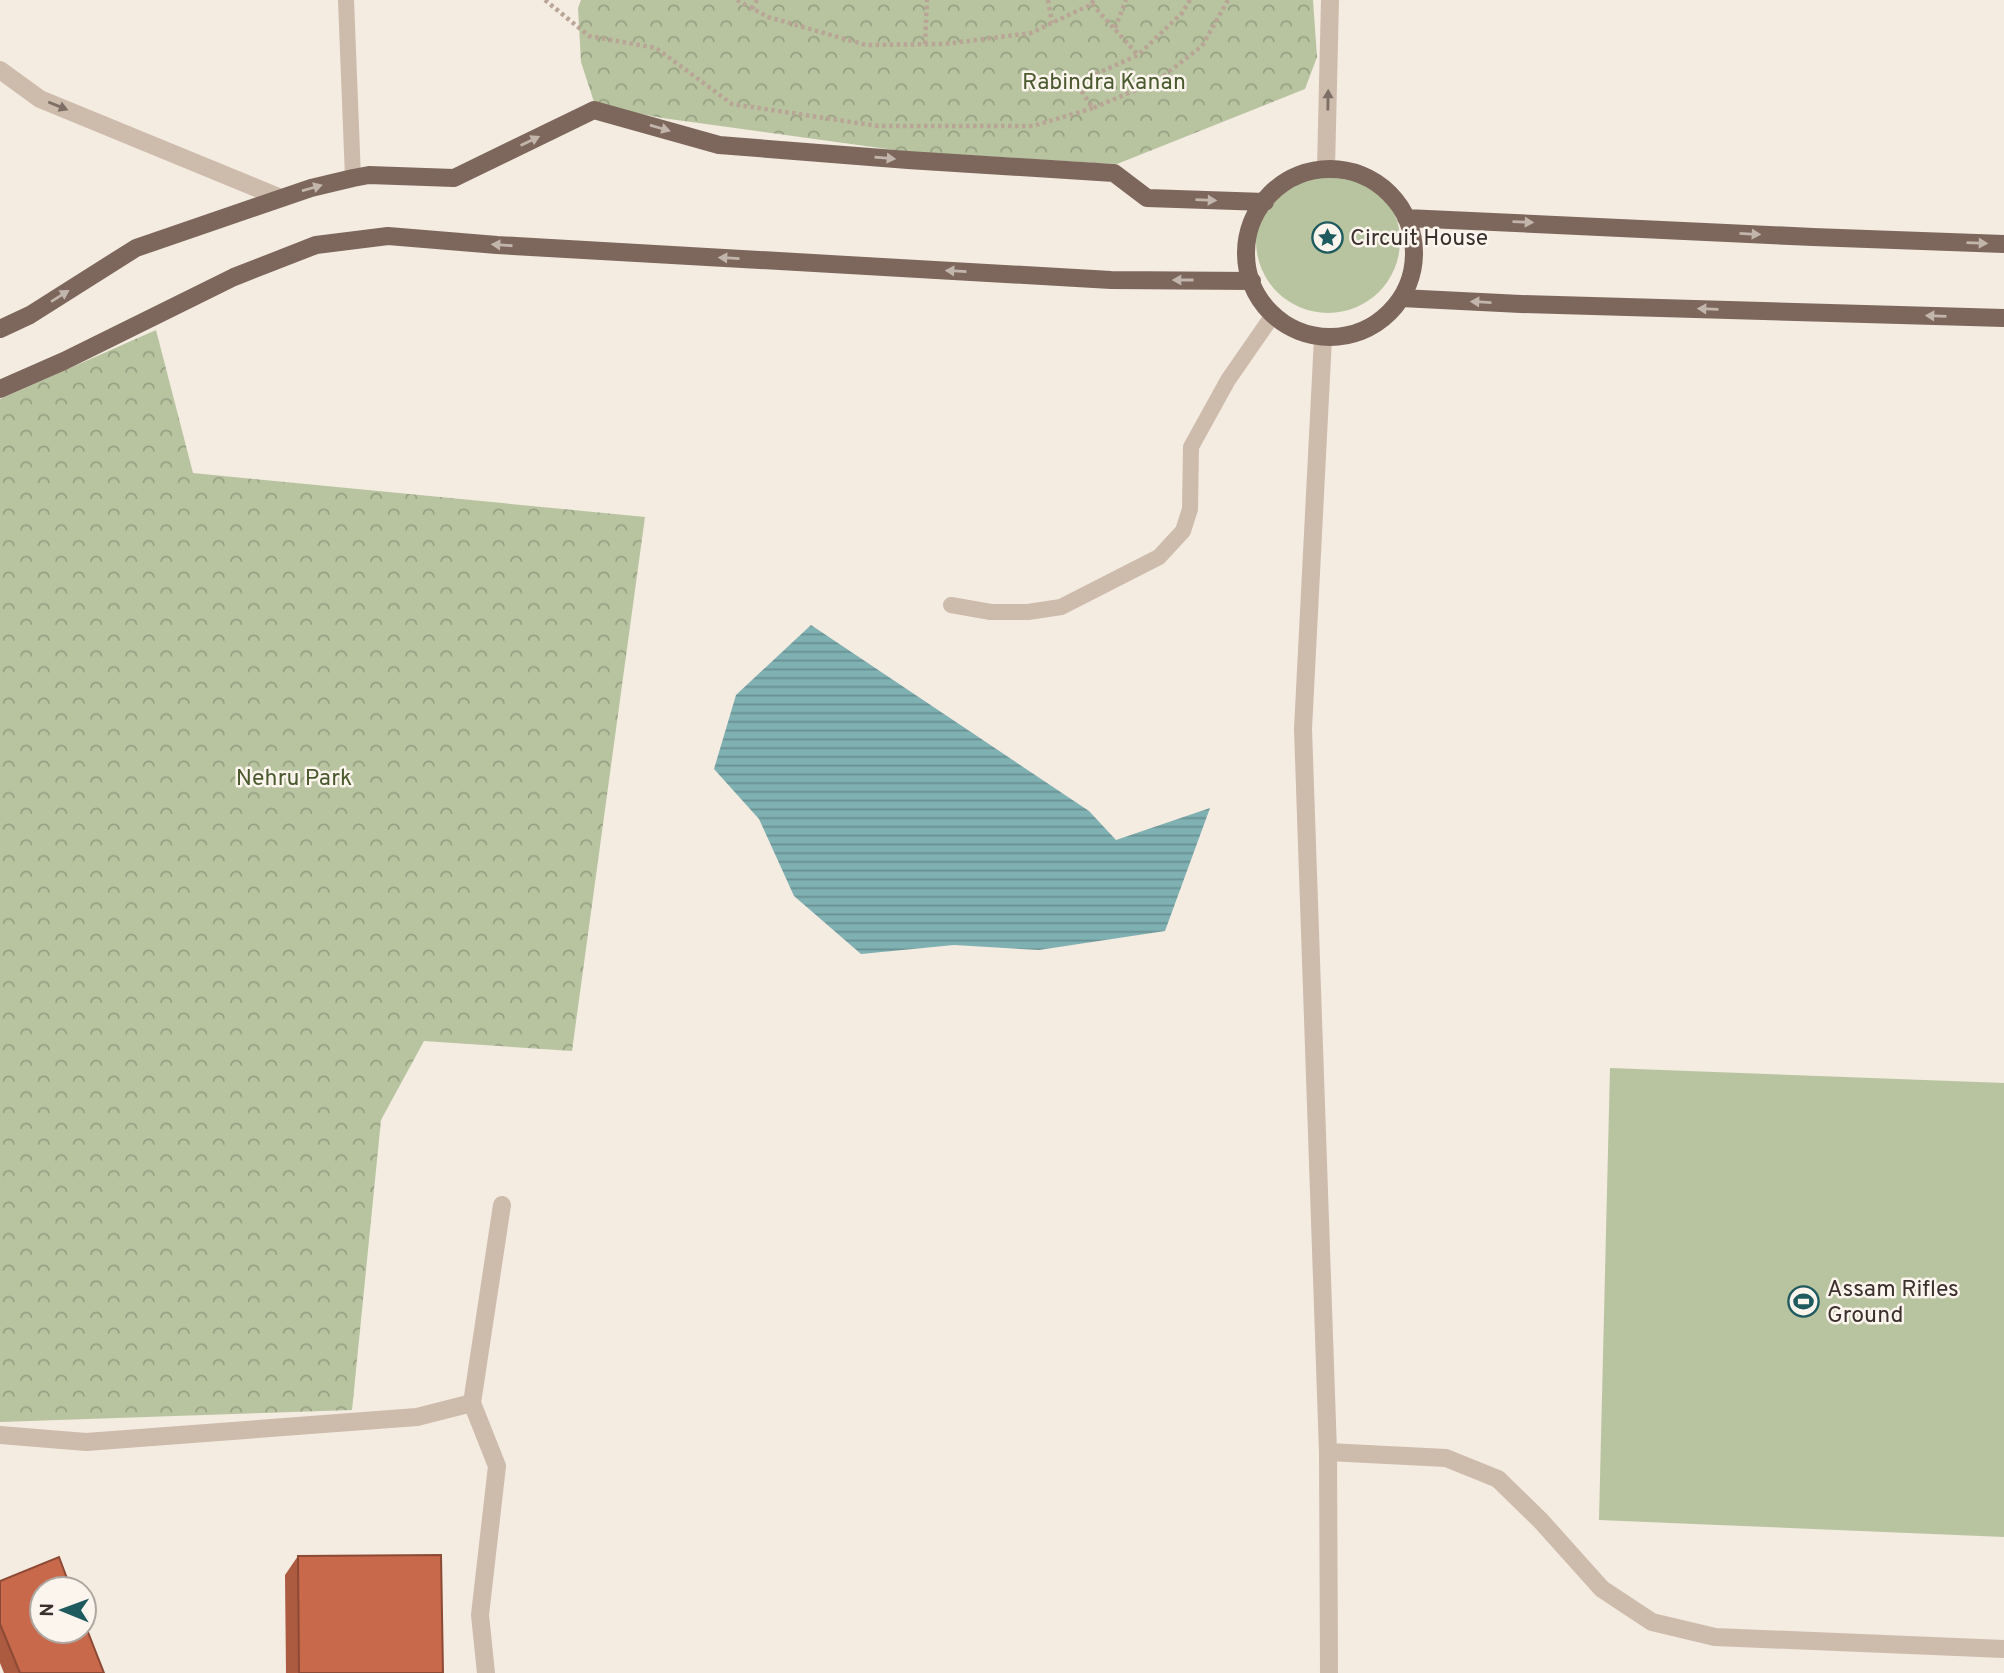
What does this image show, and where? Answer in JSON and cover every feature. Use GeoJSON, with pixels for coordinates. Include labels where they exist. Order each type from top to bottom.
{"type":"FeatureCollection","features":[{"type":"Feature","properties":{"kind":"main road"},"geometry":{"type":"LineString","coordinates":[[0,329],[30,315],[136,248],[311,188],[353,178],[369,175],[454,178],[594,110],[719,145],[1114,173],[1147,198],[1265,202]]}},
{"type":"Feature","properties":{"kind":"main road"},"geometry":{"type":"LineString","coordinates":[[1326,168],[1355,172],[1380,184],[1399,204],[1411,229],[1414,256],[1409,282],[1395,307],[1375,325],[1350,335],[1323,338],[1296,331],[1273,315],[1256,293],[1246,266],[1247,238],[1257,211],[1265,202],[1275,189],[1299,174],[1326,168]]}},
{"type":"Feature","properties":{"kind":"main road"},"geometry":{"type":"LineString","coordinates":[[1406,218],[2004,244]]}},
{"type":"Feature","properties":{"kind":"main road"},"geometry":{"type":"LineString","coordinates":[[0,389],[64,361],[234,277],[304,249],[316,245],[388,236],[497,245],[1097,279],[1252,281]]}},
{"type":"Feature","properties":{"kind":"main road"},"geometry":{"type":"LineString","coordinates":[[1401,298],[2004,318]]}},
{"type":"Feature","properties":{"kind":"street"},"geometry":{"type":"LineString","coordinates":[[1326,168],[1330,0]]}},
{"type":"Feature","properties":{"kind":"street"},"geometry":{"type":"LineString","coordinates":[[0,70],[40,99],[281,198]]}},
{"type":"Feature","properties":{"kind":"street"},"geometry":{"type":"LineString","coordinates":[[1323,338],[1303,729],[1328,1452],[1329,1673]]}},
{"type":"Feature","properties":{"kind":"street"},"geometry":{"type":"LineString","coordinates":[[486,1673],[480,1615],[497,1466],[472,1404],[502,1205]]}},
{"type":"Feature","properties":{"kind":"street"},"geometry":{"type":"LineString","coordinates":[[0,1435],[86,1442],[417,1417],[472,1404]]}},
{"type":"Feature","properties":{"kind":"street"},"geometry":{"type":"LineString","coordinates":[[1328,1452],[1446,1458],[1498,1479],[1541,1521],[1602,1589],[1652,1622],[1715,1637],[2004,1649]]}},
{"type":"Feature","properties":{"kind":"lane"},"geometry":{"type":"LineString","coordinates":[[346,0],[353,178]]}},
{"type":"Feature","properties":{"kind":"lane"},"geometry":{"type":"LineString","coordinates":[[951,605],[991,612],[1028,612],[1061,607],[1159,557],[1183,531],[1190,509],[1191,447],[1228,380],[1273,315]]}},
{"type":"Feature","properties":{"kind":"path"},"geometry":{"type":"LineString","coordinates":[[545,0],[589,36],[656,48],[732,104],[878,126],[1032,126],[1093,108],[1157,81],[1202,46],[1228,0]]}},
{"type":"Feature","properties":{"kind":"path"},"geometry":{"type":"LineString","coordinates":[[737,0],[768,17],[866,45],[944,44],[1031,33],[1092,2],[1138,55]]}},
{"type":"Feature","properties":{"kind":"path"},"geometry":{"type":"LineString","coordinates":[[752,9],[757,0]]}},
{"type":"Feature","properties":{"kind":"path"},"geometry":{"type":"LineString","coordinates":[[925,44],[927,0]]}},
{"type":"Feature","properties":{"kind":"path"},"geometry":{"type":"LineString","coordinates":[[1048,0],[1052,23]]}},
{"type":"Feature","properties":{"kind":"path"},"geometry":{"type":"LineString","coordinates":[[1115,29],[1126,0]]}},
{"type":"Feature","properties":{"kind":"path"},"geometry":{"type":"LineString","coordinates":[[1093,108],[1076,83],[1138,55],[1182,13],[1190,0]]}},
{"type":"Feature","properties":{"kind":"green space","name":"Rabindra Kanan"},"geometry":{"type":"Polygon","coordinates":[[[581,0],[1313,0],[1317,57],[1305,89],[1117,164],[909,152],[662,118],[595,105],[581,62],[578,8],[581,0]]]}},
{"type":"Feature","properties":{"kind":"green space"},"geometry":{"type":"Polygon","coordinates":[[[1328,169],[1355,175],[1379,190],[1394,214],[1400,241],[1394,268],[1379,292],[1355,307],[1328,313],[1301,307],[1277,292],[1262,268],[1256,241],[1262,214],[1277,190],[1301,175],[1328,169]]]}},
{"type":"Feature","properties":{"kind":"green space","name":"Nehru Park"},"geometry":{"type":"Polygon","coordinates":[[[156,330],[193,473],[645,517],[572,1051],[424,1041],[381,1120],[352,1410],[0,1422],[0,399],[156,330]]]}},
{"type":"Feature","properties":{"kind":"green space","name":"Assam Rifles Ground"},"geometry":{"type":"Polygon","coordinates":[[[1610,1068],[2004,1083],[2004,1537],[1599,1520],[1610,1068]]]}},
{"type":"Feature","properties":{"kind":"water"},"geometry":{"type":"Polygon","coordinates":[[[811,625],[1089,811],[1116,840],[1210,808],[1165,931],[1039,950],[954,945],[861,954],[794,896],[759,819],[714,769],[736,695],[811,625]]]}},
{"type":"Feature","properties":{"kind":"building"},"geometry":{"type":"Polygon","coordinates":[[[441,1555],[443,1673],[299,1673],[298,1556],[441,1555]]]}},
{"type":"Feature","properties":{"kind":"building"},"geometry":{"type":"Polygon","coordinates":[[[59,1557],[66,1575],[28,1575],[28,1645],[93,1645],[104,1673],[20,1673],[0,1624],[0,1581],[59,1557]]]}},
{"type":"Feature","properties":{"kind":"place","name":"Circuit House"},"geometry":{"type":"Point","coordinates":[1327,237]}},
{"type":"Feature","properties":{"kind":"place","name":"Assam Rifles Ground"},"geometry":{"type":"Point","coordinates":[1804,1301]}}]}
